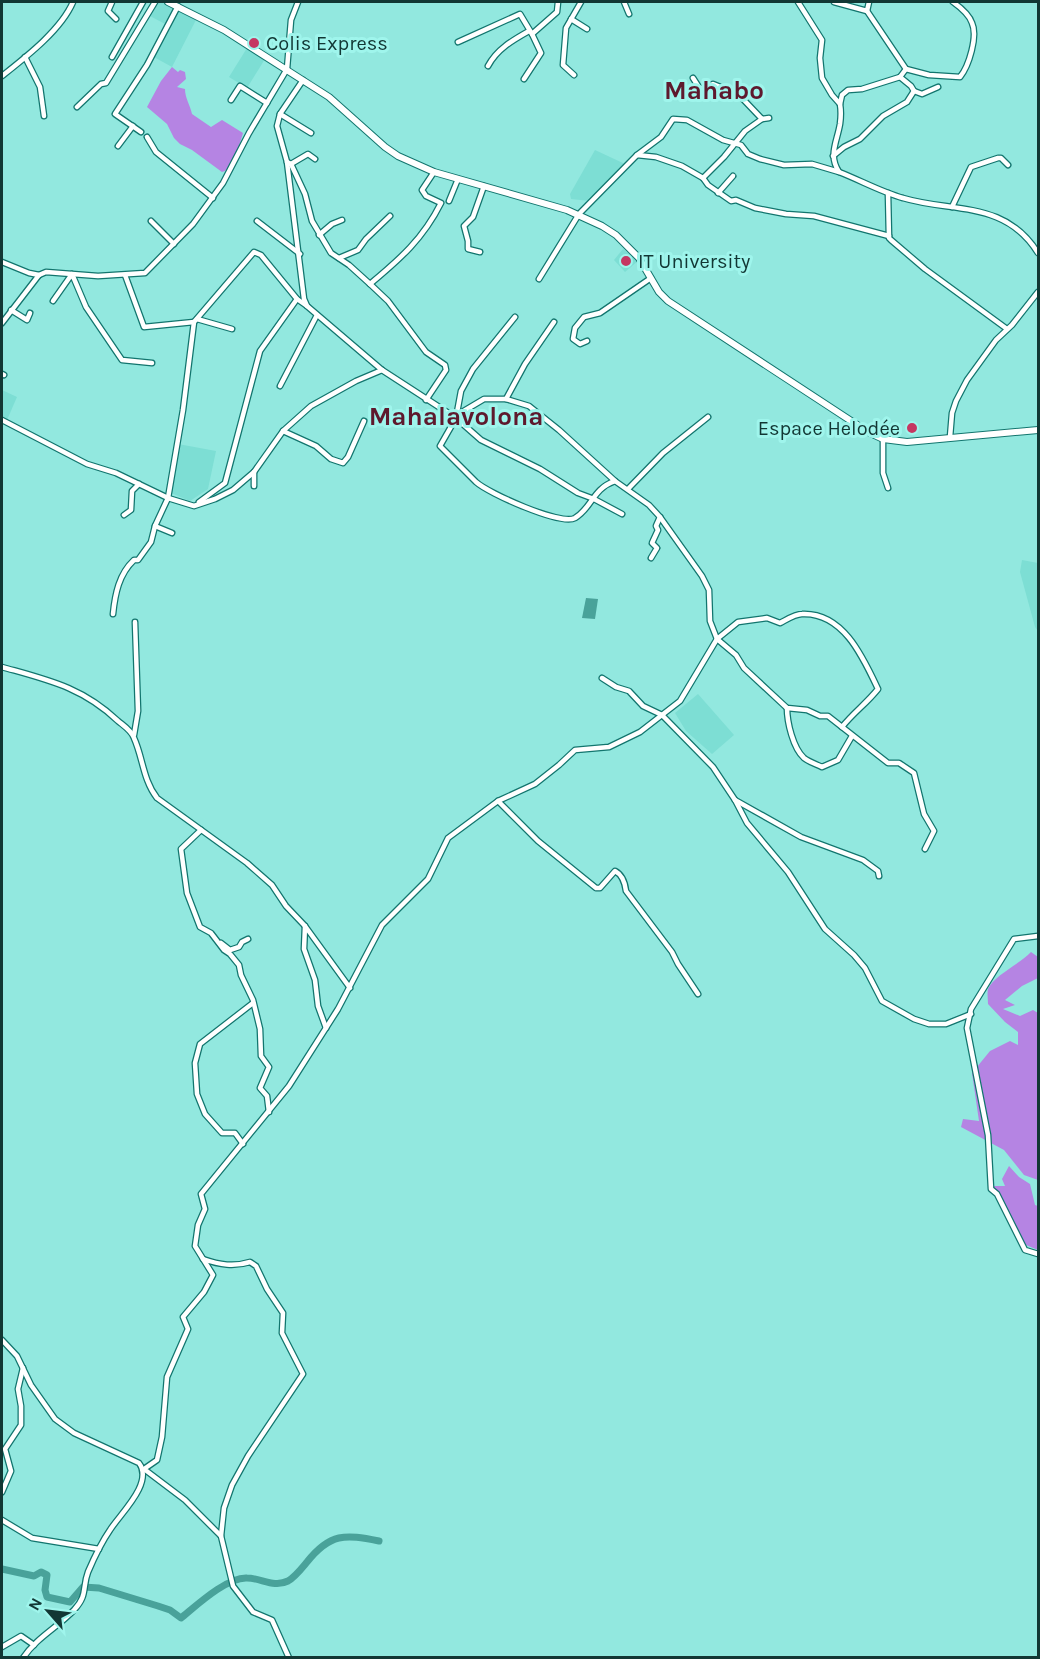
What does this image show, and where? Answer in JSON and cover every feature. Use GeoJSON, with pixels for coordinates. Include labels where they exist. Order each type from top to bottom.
{"type":"FeatureCollection","features":[{"type":"Feature","properties":{"kind":"main road"},"geometry":{"type":"LineString","coordinates":[[168,2],[224,30],[338,103],[391,152],[434,172],[579,214],[602,226],[628,246],[639,258],[659,292],[668,301],[845,418],[883,439],[907,442],[1038,430]]}},
{"type":"Feature","properties":{"kind":"street"},"geometry":{"type":"LineString","coordinates":[[2,76],[25,57],[64,18],[73,2]]}},
{"type":"Feature","properties":{"kind":"street"},"geometry":{"type":"LineString","coordinates":[[112,2],[108,11],[116,19]]}},
{"type":"Feature","properties":{"kind":"street"},"geometry":{"type":"LineString","coordinates":[[112,57],[143,2]]}},
{"type":"Feature","properties":{"kind":"street"},"geometry":{"type":"LineString","coordinates":[[77,108],[101,84],[106,83],[155,2]]}},
{"type":"Feature","properties":{"kind":"street"},"geometry":{"type":"LineString","coordinates":[[2,323],[39,275],[46,272],[98,276],[145,273],[193,224],[228,174],[287,69],[291,20],[298,2]]}},
{"type":"Feature","properties":{"kind":"street"},"geometry":{"type":"LineString","coordinates":[[488,66],[492,58],[506,44],[530,32],[557,12],[558,2]]}},
{"type":"Feature","properties":{"kind":"street"},"geometry":{"type":"LineString","coordinates":[[574,75],[563,65],[566,28],[581,2]]}},
{"type":"Feature","properties":{"kind":"street"},"geometry":{"type":"LineString","coordinates":[[624,2],[629,14]]}},
{"type":"Feature","properties":{"kind":"street"},"geometry":{"type":"LineString","coordinates":[[834,2],[867,11],[906,69],[929,75],[960,77],[967,68],[974,25],[953,2]]}},
{"type":"Feature","properties":{"kind":"street"},"geometry":{"type":"LineString","coordinates":[[867,11],[869,2]]}},
{"type":"Feature","properties":{"kind":"street"},"geometry":{"type":"LineString","coordinates":[[800,3],[822,40],[820,58],[822,78],[840,104]]}},
{"type":"Feature","properties":{"kind":"street"},"geometry":{"type":"LineString","coordinates":[[141,132],[115,114],[147,64],[178,6]]}},
{"type":"Feature","properties":{"kind":"street"},"geometry":{"type":"LineString","coordinates":[[458,42],[520,14],[541,53],[524,79]]}},
{"type":"Feature","properties":{"kind":"street"},"geometry":{"type":"LineString","coordinates":[[571,19],[587,29]]}},
{"type":"Feature","properties":{"kind":"street"},"geometry":{"type":"LineString","coordinates":[[25,57],[40,87],[44,116]]}},
{"type":"Feature","properties":{"kind":"street"},"geometry":{"type":"LineString","coordinates":[[839,172],[834,164],[833,156],[840,124],[842,95],[848,90],[862,89],[900,77],[906,69]]}},
{"type":"Feature","properties":{"kind":"street"},"geometry":{"type":"LineString","coordinates":[[900,77],[914,91],[922,94],[938,87]]}},
{"type":"Feature","properties":{"kind":"street"},"geometry":{"type":"LineString","coordinates":[[693,78],[700,88],[713,84],[742,98],[762,119]]}},
{"type":"Feature","properties":{"kind":"street"},"geometry":{"type":"LineString","coordinates":[[303,80],[280,114],[278,126],[289,164],[304,299],[307,306]]}},
{"type":"Feature","properties":{"kind":"street"},"geometry":{"type":"LineString","coordinates":[[231,100],[240,86],[267,103]]}},
{"type":"Feature","properties":{"kind":"street"},"geometry":{"type":"LineString","coordinates":[[833,156],[860,139],[883,116],[907,102],[914,91]]}},
{"type":"Feature","properties":{"kind":"street"},"geometry":{"type":"LineString","coordinates":[[280,114],[311,133]]}},
{"type":"Feature","properties":{"kind":"street"},"geometry":{"type":"LineString","coordinates":[[703,178],[736,144],[745,131],[762,119],[769,118]]}},
{"type":"Feature","properties":{"kind":"street"},"geometry":{"type":"LineString","coordinates":[[539,279],[579,214],[637,155],[661,137],[673,119],[687,120],[723,140],[741,146],[748,154],[760,159],[784,165],[813,164],[906,199],[988,213],[1017,229],[1038,252]]}},
{"type":"Feature","properties":{"kind":"street"},"geometry":{"type":"LineString","coordinates":[[118,146],[133,126]]}},
{"type":"Feature","properties":{"kind":"street"},"geometry":{"type":"LineString","coordinates":[[147,137],[156,152],[213,198]]}},
{"type":"Feature","properties":{"kind":"street"},"geometry":{"type":"LineString","coordinates":[[289,164],[308,154],[315,159]]}},
{"type":"Feature","properties":{"kind":"street"},"geometry":{"type":"LineString","coordinates":[[637,155],[682,166],[703,178],[708,185],[731,201],[736,200],[755,208],[814,216],[889,236]]}},
{"type":"Feature","properties":{"kind":"street"},"geometry":{"type":"LineString","coordinates":[[952,207],[971,167],[975,164],[1002,158],[1008,165]]}},
{"type":"Feature","properties":{"kind":"street"},"geometry":{"type":"LineString","coordinates":[[289,164],[305,194],[312,221],[331,253],[370,284],[388,302],[426,352],[445,365],[444,372],[426,400]]}},
{"type":"Feature","properties":{"kind":"street"},"geometry":{"type":"LineString","coordinates":[[370,284],[416,243],[431,223],[441,203],[426,196],[422,190],[434,172]]}},
{"type":"Feature","properties":{"kind":"street"},"geometry":{"type":"LineString","coordinates":[[718,193],[733,176]]}},
{"type":"Feature","properties":{"kind":"street"},"geometry":{"type":"LineString","coordinates":[[449,201],[458,179]]}},
{"type":"Feature","properties":{"kind":"street"},"geometry":{"type":"LineString","coordinates":[[480,252],[468,249],[464,226],[472,217],[484,186]]}},
{"type":"Feature","properties":{"kind":"street"},"geometry":{"type":"LineString","coordinates":[[888,193],[891,240],[925,269],[1006,329]]}},
{"type":"Feature","properties":{"kind":"street"},"geometry":{"type":"LineString","coordinates":[[339,258],[358,250],[366,238],[390,216]]}},
{"type":"Feature","properties":{"kind":"street"},"geometry":{"type":"LineString","coordinates":[[257,220],[300,254]]}},
{"type":"Feature","properties":{"kind":"street"},"geometry":{"type":"LineString","coordinates":[[319,235],[332,224],[342,220]]}},
{"type":"Feature","properties":{"kind":"street"},"geometry":{"type":"LineString","coordinates":[[151,221],[174,244]]}},
{"type":"Feature","properties":{"kind":"street"},"geometry":{"type":"LineString","coordinates":[[113,614],[124,569],[134,560],[138,560],[145,552],[151,542],[154,526],[168,498],[195,321],[254,252],[261,255],[297,299],[382,370],[426,400],[456,416],[492,447],[540,469],[578,493],[622,514]]}},
{"type":"Feature","properties":{"kind":"street"},"geometry":{"type":"LineString","coordinates":[[2,261],[39,275]]}},
{"type":"Feature","properties":{"kind":"street"},"geometry":{"type":"LineString","coordinates":[[52,301],[72,274]]}},
{"type":"Feature","properties":{"kind":"street"},"geometry":{"type":"LineString","coordinates":[[72,274],[86,307],[122,360],[152,363]]}},
{"type":"Feature","properties":{"kind":"street"},"geometry":{"type":"LineString","coordinates":[[125,275],[144,327],[195,321],[232,329]]}},
{"type":"Feature","properties":{"kind":"street"},"geometry":{"type":"LineString","coordinates":[[587,341],[580,344],[573,339],[573,333],[579,322],[587,315],[600,313],[651,278]]}},
{"type":"Feature","properties":{"kind":"street"},"geometry":{"type":"LineString","coordinates":[[950,437],[952,413],[960,392],[996,340],[1012,325],[1038,292]]}},
{"type":"Feature","properties":{"kind":"street"},"geometry":{"type":"LineString","coordinates":[[194,506],[225,483],[260,351],[297,299]]}},
{"type":"Feature","properties":{"kind":"street"},"geometry":{"type":"LineString","coordinates":[[11,310],[27,320],[30,313]]}},
{"type":"Feature","properties":{"kind":"street"},"geometry":{"type":"LineString","coordinates":[[280,386],[317,315]]}},
{"type":"Feature","properties":{"kind":"street"},"geometry":{"type":"LineString","coordinates":[[515,317],[472,369],[461,391],[456,416],[440,446],[477,483],[523,506],[564,520],[577,517],[604,485],[615,482]]}},
{"type":"Feature","properties":{"kind":"street"},"geometry":{"type":"LineString","coordinates":[[506,399],[525,364],[554,322]]}},
{"type":"Feature","properties":{"kind":"street"},"geometry":{"type":"LineString","coordinates":[[2,427],[3,421],[87,464],[116,473],[168,498],[194,506],[233,490],[254,472],[283,431],[311,406],[356,381],[382,370]]}},
{"type":"Feature","properties":{"kind":"street"},"geometry":{"type":"LineString","coordinates":[[456,416],[484,399],[506,399],[529,406],[586,453],[615,482],[649,505],[702,576],[709,590],[710,621],[717,639],[736,655],[744,668],[787,708],[807,710],[820,716],[828,716],[888,763],[899,763],[914,773],[924,814],[934,831],[925,849]]}},
{"type":"Feature","properties":{"kind":"street"},"geometry":{"type":"LineString","coordinates":[[628,489],[663,453],[708,417]]}},
{"type":"Feature","properties":{"kind":"street"},"geometry":{"type":"LineString","coordinates":[[283,431],[316,446],[331,459],[343,463],[364,421]]}},
{"type":"Feature","properties":{"kind":"street"},"geometry":{"type":"LineString","coordinates":[[883,439],[883,473],[888,488]]}},
{"type":"Feature","properties":{"kind":"street"},"geometry":{"type":"LineString","coordinates":[[254,472],[254,486]]}},
{"type":"Feature","properties":{"kind":"street"},"geometry":{"type":"LineString","coordinates":[[124,515],[131,510],[132,491],[139,484]]}},
{"type":"Feature","properties":{"kind":"street"},"geometry":{"type":"LineString","coordinates":[[651,558],[657,548],[652,543],[658,530],[656,526],[660,517]]}},
{"type":"Feature","properties":{"kind":"street"},"geometry":{"type":"LineString","coordinates":[[154,526],[171,533]]}},
{"type":"Feature","properties":{"kind":"street"},"geometry":{"type":"LineString","coordinates":[[144,1468],[157,1460],[162,1437],[167,1377],[188,1329],[183,1317],[204,1292],[213,1275],[195,1246],[198,1225],[205,1209],[201,1194],[289,1086],[350,988],[382,925],[428,879],[448,838],[498,801],[535,784],[575,750],[609,747],[640,732],[680,701],[717,639],[738,622],[767,618],[780,623],[799,614],[822,616],[843,630],[865,661],[878,689],[842,727]]}},
{"type":"Feature","properties":{"kind":"street"},"geometry":{"type":"LineString","coordinates":[[135,622],[138,711],[134,735],[151,790],[157,798],[247,863],[272,885],[350,988]]}},
{"type":"Feature","properties":{"kind":"street"},"geometry":{"type":"LineString","coordinates":[[2,666],[88,696],[134,735]]}},
{"type":"Feature","properties":{"kind":"street"},"geometry":{"type":"LineString","coordinates":[[602,678],[616,687],[629,691],[642,706],[662,715],[713,767],[747,823],[788,872],[825,929],[865,968],[882,1000],[914,1019],[929,1024],[946,1024],[971,1014]]}},
{"type":"Feature","properties":{"kind":"street"},"geometry":{"type":"LineString","coordinates":[[787,708],[787,717],[794,741],[803,757],[822,767],[838,760],[852,736]]}},
{"type":"Feature","properties":{"kind":"street"},"geometry":{"type":"LineString","coordinates":[[735,800],[801,837],[863,860],[878,871],[879,876]]}},
{"type":"Feature","properties":{"kind":"street"},"geometry":{"type":"LineString","coordinates":[[498,801],[538,841],[588,879],[596,888],[600,888],[615,871],[619,873],[624,880],[626,891],[672,952],[698,994]]}},
{"type":"Feature","properties":{"kind":"street"},"geometry":{"type":"LineString","coordinates":[[201,830],[181,849],[187,893],[200,927],[231,950],[239,947],[248,939]]}},
{"type":"Feature","properties":{"kind":"street"},"geometry":{"type":"LineString","coordinates":[[305,926],[304,949],[315,980],[318,1006],[326,1028]]}},
{"type":"Feature","properties":{"kind":"street"},"geometry":{"type":"LineString","coordinates":[[1038,936],[1014,939],[971,1009],[968,1028],[988,1135],[991,1189],[997,1194],[1025,1250],[1038,1254]]}},
{"type":"Feature","properties":{"kind":"street"},"geometry":{"type":"LineString","coordinates":[[219,941],[224,950],[239,964],[241,975],[253,1003],[260,1029],[261,1056],[268,1067],[260,1088],[267,1096],[269,1112]]}},
{"type":"Feature","properties":{"kind":"street"},"geometry":{"type":"LineString","coordinates":[[243,1144],[235,1133],[222,1132],[205,1114],[197,1095],[195,1064],[200,1044],[253,1003]]}},
{"type":"Feature","properties":{"kind":"street"},"geometry":{"type":"LineString","coordinates":[[203,1259],[220,1265],[240,1265],[250,1262],[256,1266],[283,1313],[282,1333],[303,1374],[248,1456],[232,1485],[224,1508],[221,1536],[233,1586],[253,1612],[272,1620],[289,1658]]}},
{"type":"Feature","properties":{"kind":"street"},"geometry":{"type":"LineString","coordinates":[[2,1340],[17,1356],[31,1385],[55,1419],[74,1433],[139,1462],[185,1500],[221,1536]]}},
{"type":"Feature","properties":{"kind":"street"},"geometry":{"type":"LineString","coordinates":[[2,1492],[11,1471],[5,1449],[21,1425],[18,1389],[23,1368]]}},
{"type":"Feature","properties":{"kind":"street"},"geometry":{"type":"LineString","coordinates":[[23,1658],[34,1645],[74,1610],[82,1599],[86,1592],[85,1582],[99,1549],[133,1500],[144,1475],[144,1468]]}},
{"type":"Feature","properties":{"kind":"street"},"geometry":{"type":"LineString","coordinates":[[2,1520],[32,1538],[99,1549]]}},
{"type":"Feature","properties":{"kind":"street"},"geometry":{"type":"LineString","coordinates":[[2,1647],[21,1636],[34,1645]]}},
{"type":"Feature","properties":{"kind":"shaded area"},"geometry":{"type":"Polygon","coordinates":[[[157,2],[176,7],[167,25],[148,15],[157,2]]]}},
{"type":"Feature","properties":{"kind":"shaded area"},"geometry":{"type":"Polygon","coordinates":[[[178,6],[198,16],[172,67],[152,56],[178,6]]]}},
{"type":"Feature","properties":{"kind":"shaded area"},"geometry":{"type":"Polygon","coordinates":[[[247,48],[265,59],[247,88],[229,77],[247,48]]]}},
{"type":"Feature","properties":{"kind":"shaded area"},"geometry":{"type":"Polygon","coordinates":[[[172,67],[178,72],[180,70],[185,72],[186,79],[177,87],[185,89],[192,114],[211,127],[222,120],[243,133],[236,156],[225,171],[222,172],[180,144],[167,124],[147,107],[161,81],[172,67]]]}},
{"type":"Feature","properties":{"kind":"shaded area"},"geometry":{"type":"Polygon","coordinates":[[[595,150],[625,164],[590,201],[571,199],[570,194],[595,150]]]}},
{"type":"Feature","properties":{"kind":"shaded area","name":"IT University"},"geometry":{"type":"Polygon","coordinates":[[[623,249],[638,261],[625,272],[614,260],[623,249]]]}},
{"type":"Feature","properties":{"kind":"shaded area"},"geometry":{"type":"Polygon","coordinates":[[[2,390],[17,397],[7,420],[2,417],[2,390]]]}},
{"type":"Feature","properties":{"kind":"shaded area"},"geometry":{"type":"Polygon","coordinates":[[[178,444],[216,451],[208,489],[190,501],[171,493],[178,444]]]}},
{"type":"Feature","properties":{"kind":"shaded area"},"geometry":{"type":"Polygon","coordinates":[[[1022,560],[1038,563],[1038,631],[1020,572],[1022,560]]]}},
{"type":"Feature","properties":{"kind":"shaded area"},"geometry":{"type":"Polygon","coordinates":[[[698,694],[734,735],[712,754],[686,731],[675,713],[698,694]]]}},
{"type":"Feature","properties":{"kind":"shaded area"},"geometry":{"type":"Polygon","coordinates":[[[1031,952],[1038,957],[1038,978],[1022,986],[1005,1000],[1015,1005],[1003,1009],[1020,1016],[1033,1010],[1038,1013],[1038,1180],[1024,1175],[1004,1150],[961,1127],[963,1119],[979,1121],[972,1073],[990,1051],[1010,1041],[1018,1045],[1018,1032],[988,1004],[988,989],[1001,974],[1031,952]]]}},
{"type":"Feature","properties":{"kind":"shaded area"},"geometry":{"type":"Polygon","coordinates":[[[1009,1166],[1019,1177],[1030,1184],[1035,1205],[1038,1206],[1038,1250],[1026,1245],[1000,1205],[993,1186],[1005,1186],[1002,1179],[1009,1166]]]}},
{"type":"Feature","properties":{"kind":"water"},"geometry":{"type":"Polygon","coordinates":[[[586,598],[598,599],[595,619],[582,618],[586,598]]]}},
{"type":"Feature","properties":{"kind":"waterway"},"geometry":{"type":"LineString","coordinates":[[2,1569],[34,1576],[41,1572],[47,1575],[45,1590],[47,1597],[70,1602],[83,1587],[99,1588],[170,1610],[181,1618],[212,1593],[239,1579],[252,1578],[278,1583],[288,1581],[315,1552],[331,1541],[347,1537],[379,1541]]}},
{"type":"Feature","properties":{"kind":"place","name":"Colis Express"},"geometry":{"type":"Point","coordinates":[254,43]}},
{"type":"Feature","properties":{"kind":"place","name":"IT University"},"geometry":{"type":"Point","coordinates":[626,261]}},
{"type":"Feature","properties":{"kind":"place","name":"Espace Helodée"},"geometry":{"type":"Point","coordinates":[912,428]}},
{"type":"Feature","properties":{"kind":"district","name":"Mahabo"},"geometry":{"type":"Point","coordinates":[714,90]}},
{"type":"Feature","properties":{"kind":"district","name":"Mahalavolona"},"geometry":{"type":"Point","coordinates":[456,416]}}]}
